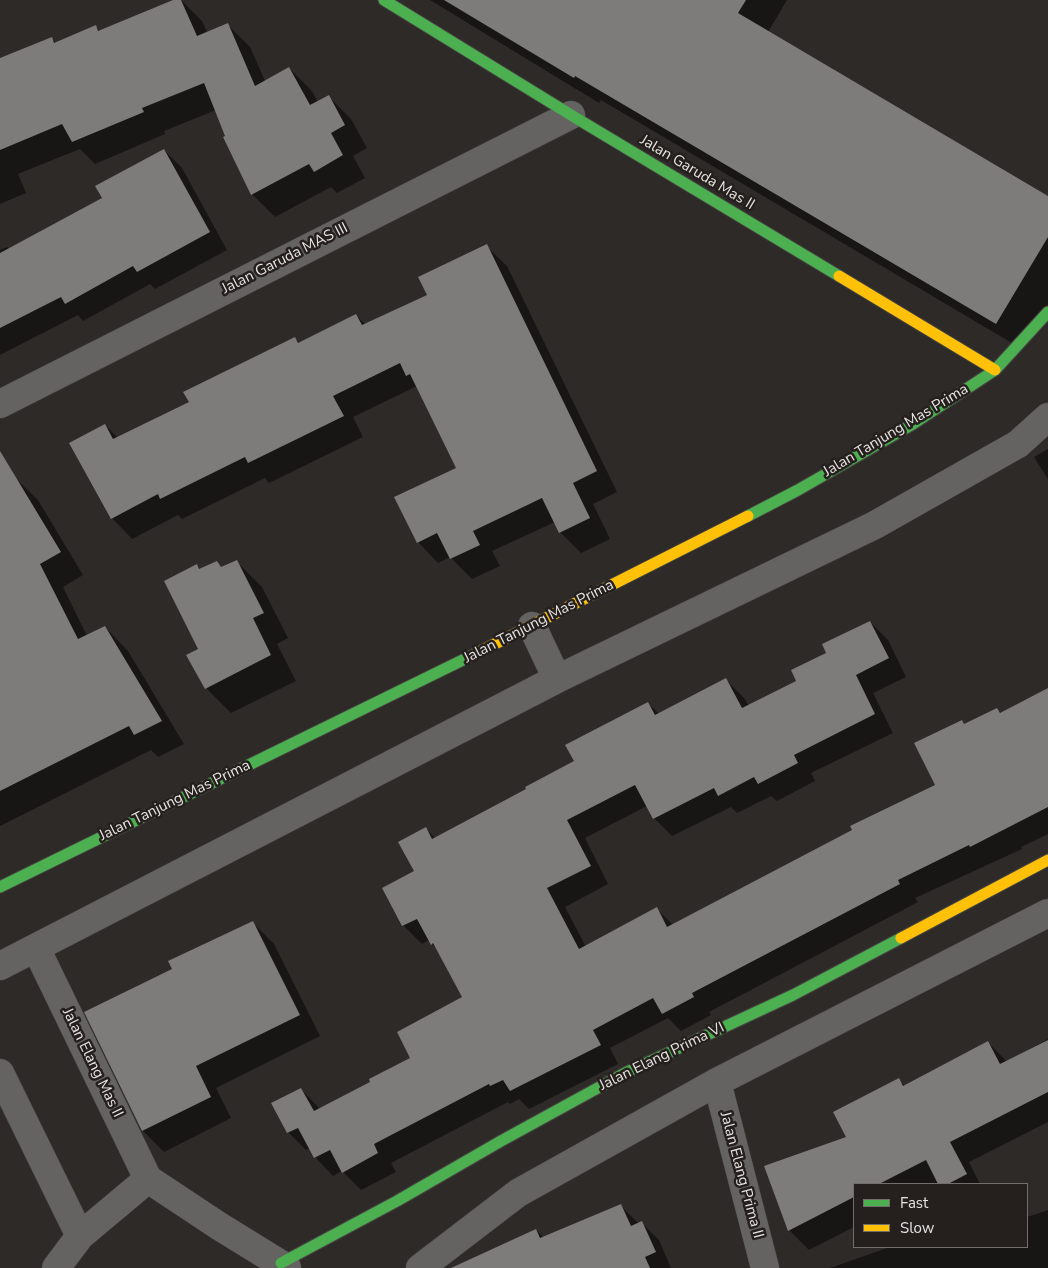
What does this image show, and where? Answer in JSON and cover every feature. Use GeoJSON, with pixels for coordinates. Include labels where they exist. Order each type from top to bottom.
{"type":"FeatureCollection","features":[{"type":"Feature","properties":{"kind":"street","name":"Jalan Garuda Mas II"},"geometry":{"type":"LineString","coordinates":[[384,0],[571,115],[995,370]]}},
{"type":"Feature","properties":{"kind":"street","name":"Jalan Garuda MAS III"},"geometry":{"type":"LineString","coordinates":[[0,404],[571,115]]}},
{"type":"Feature","properties":{"kind":"street","name":"Jalan Tanjung Mas Prima"},"geometry":{"type":"LineString","coordinates":[[0,886],[532,626],[798,490],[913,424],[995,370],[1048,312]]}},
{"type":"Feature","properties":{"kind":"street"},"geometry":{"type":"LineString","coordinates":[[0,966],[557,679],[874,525],[1018,444],[1048,416]]}},
{"type":"Feature","properties":{"kind":"street"},"geometry":{"type":"LineString","coordinates":[[532,626],[557,679]]}},
{"type":"Feature","properties":{"kind":"street","name":"Jalan Elang Prima VI"},"geometry":{"type":"LineString","coordinates":[[284,1266],[501,1141],[625,1073],[793,995],[1048,860]]}},
{"type":"Feature","properties":{"kind":"street"},"geometry":{"type":"LineString","coordinates":[[420,1268],[518,1193],[717,1082],[1048,913]]}},
{"type":"Feature","properties":{"kind":"street","name":"Jalan Elang Mas II"},"geometry":{"type":"LineString","coordinates":[[36,948],[148,1179]]}},
{"type":"Feature","properties":{"kind":"street"},"geometry":{"type":"LineString","coordinates":[[0,1073],[80,1236]]}},
{"type":"Feature","properties":{"kind":"street","name":"Jalan Elang Prima II"},"geometry":{"type":"LineString","coordinates":[[717,1082],[765,1268]]}},
{"type":"Feature","properties":{"kind":"street"},"geometry":{"type":"LineString","coordinates":[[56,1268],[80,1236],[148,1179],[284,1266]]}},
{"type":"Feature","properties":{"kind":"building"},"geometry":{"type":"Polygon","coordinates":[[[173,0],[181,0],[197,36],[228,23],[255,86],[289,67],[310,105],[329,95],[345,125],[331,133],[343,155],[314,172],[309,164],[251,195],[223,137],[225,136],[204,83],[142,108],[144,112],[72,142],[62,124],[0,150],[0,58],[52,37],[54,43],[96,25],[98,31],[173,0]]]}},
{"type":"Feature","properties":{"kind":"building"},"geometry":{"type":"Polygon","coordinates":[[[444,0],[746,0],[738,13],[1048,196],[1048,237],[996,324],[444,0]]]}},
{"type":"Feature","properties":{"kind":"building"},"geometry":{"type":"Polygon","coordinates":[[[164,149],[210,232],[137,272],[133,266],[65,304],[61,297],[0,328],[0,253],[102,198],[95,186],[164,149]]]}},
{"type":"Feature","properties":{"kind":"building"},"geometry":{"type":"Polygon","coordinates":[[[487,244],[597,471],[573,483],[590,518],[559,533],[542,498],[473,531],[480,545],[450,559],[437,533],[417,543],[394,497],[456,468],[410,374],[406,376],[400,363],[333,396],[344,416],[248,463],[245,457],[160,499],[158,494],[111,519],[69,443],[105,424],[113,439],[189,402],[183,392],[295,337],[298,343],[356,314],[362,325],[427,295],[418,277],[487,244]]]}},
{"type":"Feature","properties":{"kind":"building"},"geometry":{"type":"Polygon","coordinates":[[[0,451],[61,552],[40,564],[78,639],[105,626],[162,721],[134,735],[129,726],[0,791],[0,451]]]}},
{"type":"Feature","properties":{"kind":"building"},"geometry":{"type":"Polygon","coordinates":[[[237,560],[264,613],[253,618],[271,655],[205,689],[186,655],[198,649],[164,581],[197,564],[199,569],[217,561],[221,567],[237,560]]]}},
{"type":"Feature","properties":{"kind":"building"},"geometry":{"type":"Polygon","coordinates":[[[870,621],[889,658],[856,675],[875,714],[794,755],[798,763],[758,784],[754,777],[718,796],[714,788],[653,819],[635,785],[567,820],[591,866],[547,888],[579,949],[657,907],[667,927],[852,830],[850,826],[935,785],[914,743],[962,720],[964,724],[997,708],[1000,713],[1048,688],[1048,807],[970,847],[969,845],[898,880],[900,884],[692,993],[694,997],[662,1014],[653,998],[593,1030],[601,1045],[510,1091],[503,1080],[490,1086],[489,1084],[374,1144],[378,1153],[342,1173],[330,1150],[314,1158],[298,1128],[287,1133],[271,1103],[301,1088],[314,1111],[370,1082],[369,1079],[410,1058],[397,1032],[462,997],[433,943],[431,945],[417,919],[402,926],[382,888],[414,871],[398,842],[426,827],[432,839],[526,789],[525,787],[574,761],[565,745],[648,702],[655,715],[726,678],[742,708],[796,681],[791,670],[826,653],[822,644],[870,621]]]}},
{"type":"Feature","properties":{"kind":"building"},"geometry":{"type":"Polygon","coordinates":[[[253,921],[300,1015],[196,1066],[211,1097],[142,1131],[84,1012],[172,969],[168,961],[253,921]]]}},
{"type":"Feature","properties":{"kind":"building"},"geometry":{"type":"Polygon","coordinates":[[[1048,1040],[1048,1092],[950,1142],[967,1174],[950,1183],[938,1183],[926,1160],[881,1183],[853,1183],[853,1198],[788,1231],[764,1166],[846,1137],[833,1112],[899,1078],[903,1086],[988,1041],[1000,1064],[1048,1040]]]}},
{"type":"Feature","properties":{"kind":"building"},"geometry":{"type":"Polygon","coordinates":[[[621,1204],[631,1226],[642,1221],[656,1252],[645,1257],[650,1268],[451,1268],[536,1229],[540,1238],[621,1204]]]}},
{"type":"Feature","properties":{"kind":"traffic: fast"},"geometry":{"type":"LineString","coordinates":[[384,0],[839,276]]}},
{"type":"Feature","properties":{"kind":"traffic: fast"},"geometry":{"type":"LineString","coordinates":[[748,516],[798,490],[913,424],[995,370],[1048,312]]}},
{"type":"Feature","properties":{"kind":"traffic: fast"},"geometry":{"type":"LineString","coordinates":[[0,887],[475,654]]}},
{"type":"Feature","properties":{"kind":"traffic: fast"},"geometry":{"type":"LineString","coordinates":[[281,1263],[397,1201],[625,1073],[793,995],[901,938]]}},
{"type":"Feature","properties":{"kind":"traffic: slow"},"geometry":{"type":"LineString","coordinates":[[839,276],[995,370]]}},
{"type":"Feature","properties":{"kind":"traffic: slow"},"geometry":{"type":"LineString","coordinates":[[475,654],[748,516]]}},
{"type":"Feature","properties":{"kind":"traffic: slow"},"geometry":{"type":"LineString","coordinates":[[901,938],[1048,860]]}}]}
